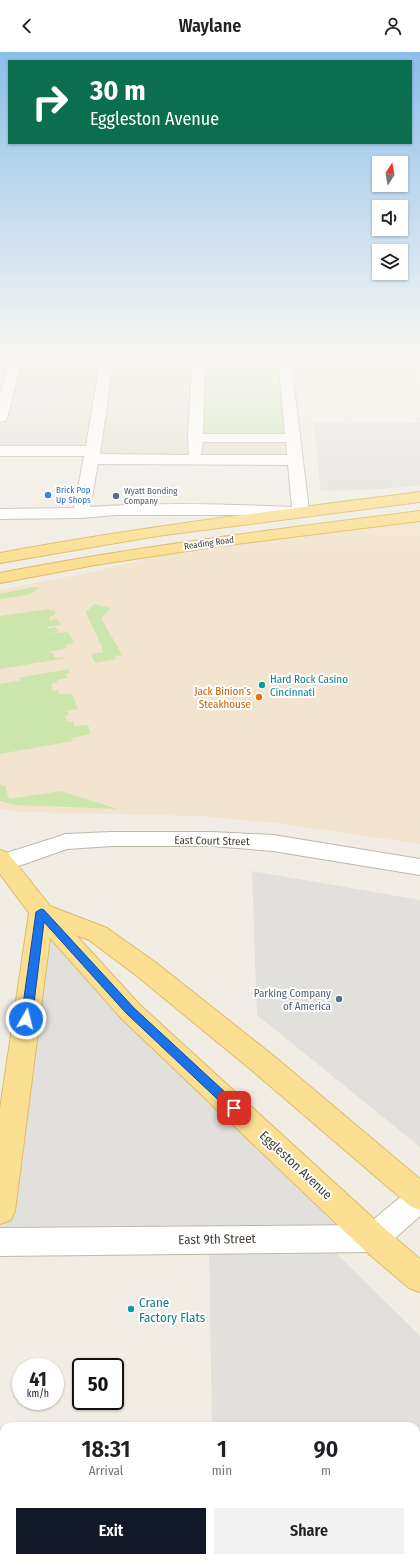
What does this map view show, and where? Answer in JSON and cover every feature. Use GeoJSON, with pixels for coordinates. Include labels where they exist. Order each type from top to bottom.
{"type":"FeatureCollection","features":[{"type":"Feature","properties":{"kind":"main road","name":"Reading Road"},"geometry":{"type":"LineString","coordinates":[[0,558],[59,546],[164,530],[420,497]]}},
{"type":"Feature","properties":{"kind":"main road","name":"Reading Road"},"geometry":{"type":"LineString","coordinates":[[0,578],[102,558],[220,541],[420,516]]}},
{"type":"Feature","properties":{"kind":"main road","name":"Eggleston Avenue"},"geometry":{"type":"LineString","coordinates":[[2,860],[41,912],[130,1010],[374,1238],[420,1278]]}},
{"type":"Feature","properties":{"kind":"main road"},"geometry":{"type":"LineString","coordinates":[[0,1211],[41,912],[98,934],[146,969],[265,1065],[420,1197]]}},
{"type":"Feature","properties":{"kind":"street"},"geometry":{"type":"LineString","coordinates":[[81,513],[97,422]]}},
{"type":"Feature","properties":{"kind":"street"},"geometry":{"type":"LineString","coordinates":[[195,460],[196,422]]}},
{"type":"Feature","properties":{"kind":"street"},"geometry":{"type":"LineString","coordinates":[[291,422],[300,512]]}},
{"type":"Feature","properties":{"kind":"street"},"geometry":{"type":"LineString","coordinates":[[195,438],[293,438]]}},
{"type":"Feature","properties":{"kind":"street"},"geometry":{"type":"LineString","coordinates":[[0,451],[195,460],[296,460]]}},
{"type":"Feature","properties":{"kind":"street","name":"Reading Road"},"geometry":{"type":"LineString","coordinates":[[0,514],[81,513],[131,510],[245,510],[300,512]]}},
{"type":"Feature","properties":{"kind":"street","name":"East Court Street"},"geometry":{"type":"LineString","coordinates":[[2,860],[65,842],[212,839],[272,843],[420,867]]}},
{"type":"Feature","properties":{"kind":"street"},"geometry":{"type":"LineString","coordinates":[[374,1238],[420,1197]]}},
{"type":"Feature","properties":{"kind":"street","name":"East 9th Street"},"geometry":{"type":"LineString","coordinates":[[0,1242],[374,1238]]}},
{"type":"Feature","properties":{"kind":"shaded area"},"geometry":{"type":"Polygon","coordinates":[[[0,422],[292,422],[296,460],[91,459],[92,451],[0,451],[0,422]]]}},
{"type":"Feature","properties":{"kind":"shaded area"},"geometry":{"type":"Polygon","coordinates":[[[313,422],[343,422],[344,424],[352,424],[352,422],[420,422],[420,485],[384,489],[321,491],[313,422]]]}},
{"type":"Feature","properties":{"kind":"shaded area","name":"Hard Rock Casino Cincinnati"},"geometry":{"type":"Polygon","coordinates":[[[420,516],[420,844],[276,823],[199,816],[22,812],[0,809],[0,590],[101,570],[220,541],[420,516]]]}},
{"type":"Feature","properties":{"kind":"shaded area","name":"Parking Company of America"},"geometry":{"type":"Polygon","coordinates":[[[252,871],[420,900],[420,1147],[257,1015],[252,871]]]}},
{"type":"Feature","properties":{"kind":"shaded area"},"geometry":{"type":"Polygon","coordinates":[[[41,912],[373,1238],[0,1242],[0,1211],[41,912]]]}},
{"type":"Feature","properties":{"kind":"shaded area"},"geometry":{"type":"Polygon","coordinates":[[[209,1251],[336,1253],[420,1336],[420,1422],[212,1422],[209,1251]]]}},
{"type":"Feature","properties":{"kind":"green space"},"geometry":{"type":"Polygon","coordinates":[[[195,422],[292,422],[293,438],[195,438],[195,422]]]}},
{"type":"Feature","properties":{"kind":"green space"},"geometry":{"type":"Polygon","coordinates":[[[34,587],[39,588],[31,594],[0,599],[0,594],[34,587]]]}},
{"type":"Feature","properties":{"kind":"green space"},"geometry":{"type":"Polygon","coordinates":[[[94,604],[111,608],[101,618],[122,655],[115,656],[116,659],[95,663],[91,654],[104,652],[86,612],[94,604]]]}},
{"type":"Feature","properties":{"kind":"green space"},"geometry":{"type":"Polygon","coordinates":[[[49,609],[50,611],[54,610],[56,614],[49,617],[50,620],[45,621],[58,619],[61,625],[47,627],[48,629],[56,627],[59,632],[47,634],[68,632],[74,643],[65,645],[66,648],[48,652],[53,653],[55,658],[66,658],[0,669],[0,616],[49,609]]]}},
{"type":"Feature","properties":{"kind":"green space"},"geometry":{"type":"Polygon","coordinates":[[[69,669],[70,673],[65,674],[68,678],[57,680],[58,682],[51,684],[53,691],[57,690],[59,694],[72,694],[78,709],[67,711],[69,715],[65,716],[68,722],[73,721],[74,726],[88,725],[91,734],[71,738],[73,741],[0,754],[0,684],[22,680],[18,678],[69,669]]]}},
{"type":"Feature","properties":{"kind":"green space"},"geometry":{"type":"Polygon","coordinates":[[[0,785],[5,786],[9,799],[61,791],[118,809],[15,805],[0,801],[0,785]]]}},
{"type":"Feature","properties":{"kind":"place","name":"Brick Pop Up Shops"},"geometry":{"type":"Point","coordinates":[48,495]}},
{"type":"Feature","properties":{"kind":"place","name":"Wyatt Bonding Company"},"geometry":{"type":"Point","coordinates":[116,496]}},
{"type":"Feature","properties":{"kind":"place","name":"Hard Rock Casino Cincinnati"},"geometry":{"type":"Point","coordinates":[262,685]}},
{"type":"Feature","properties":{"kind":"place","name":"Jack Binion’s Steakhouse"},"geometry":{"type":"Point","coordinates":[259,697]}},
{"type":"Feature","properties":{"kind":"place","name":"Parking Company of America"},"geometry":{"type":"Point","coordinates":[339,999]}},
{"type":"Feature","properties":{"kind":"place","name":"Crane Factory Flats"},"geometry":{"type":"Point","coordinates":[131,1309]}},
{"type":"Feature","properties":{"kind":"route"},"geometry":{"type":"LineString","coordinates":[[26,1019],[41,912],[130,1010],[234,1108]]}}]}
